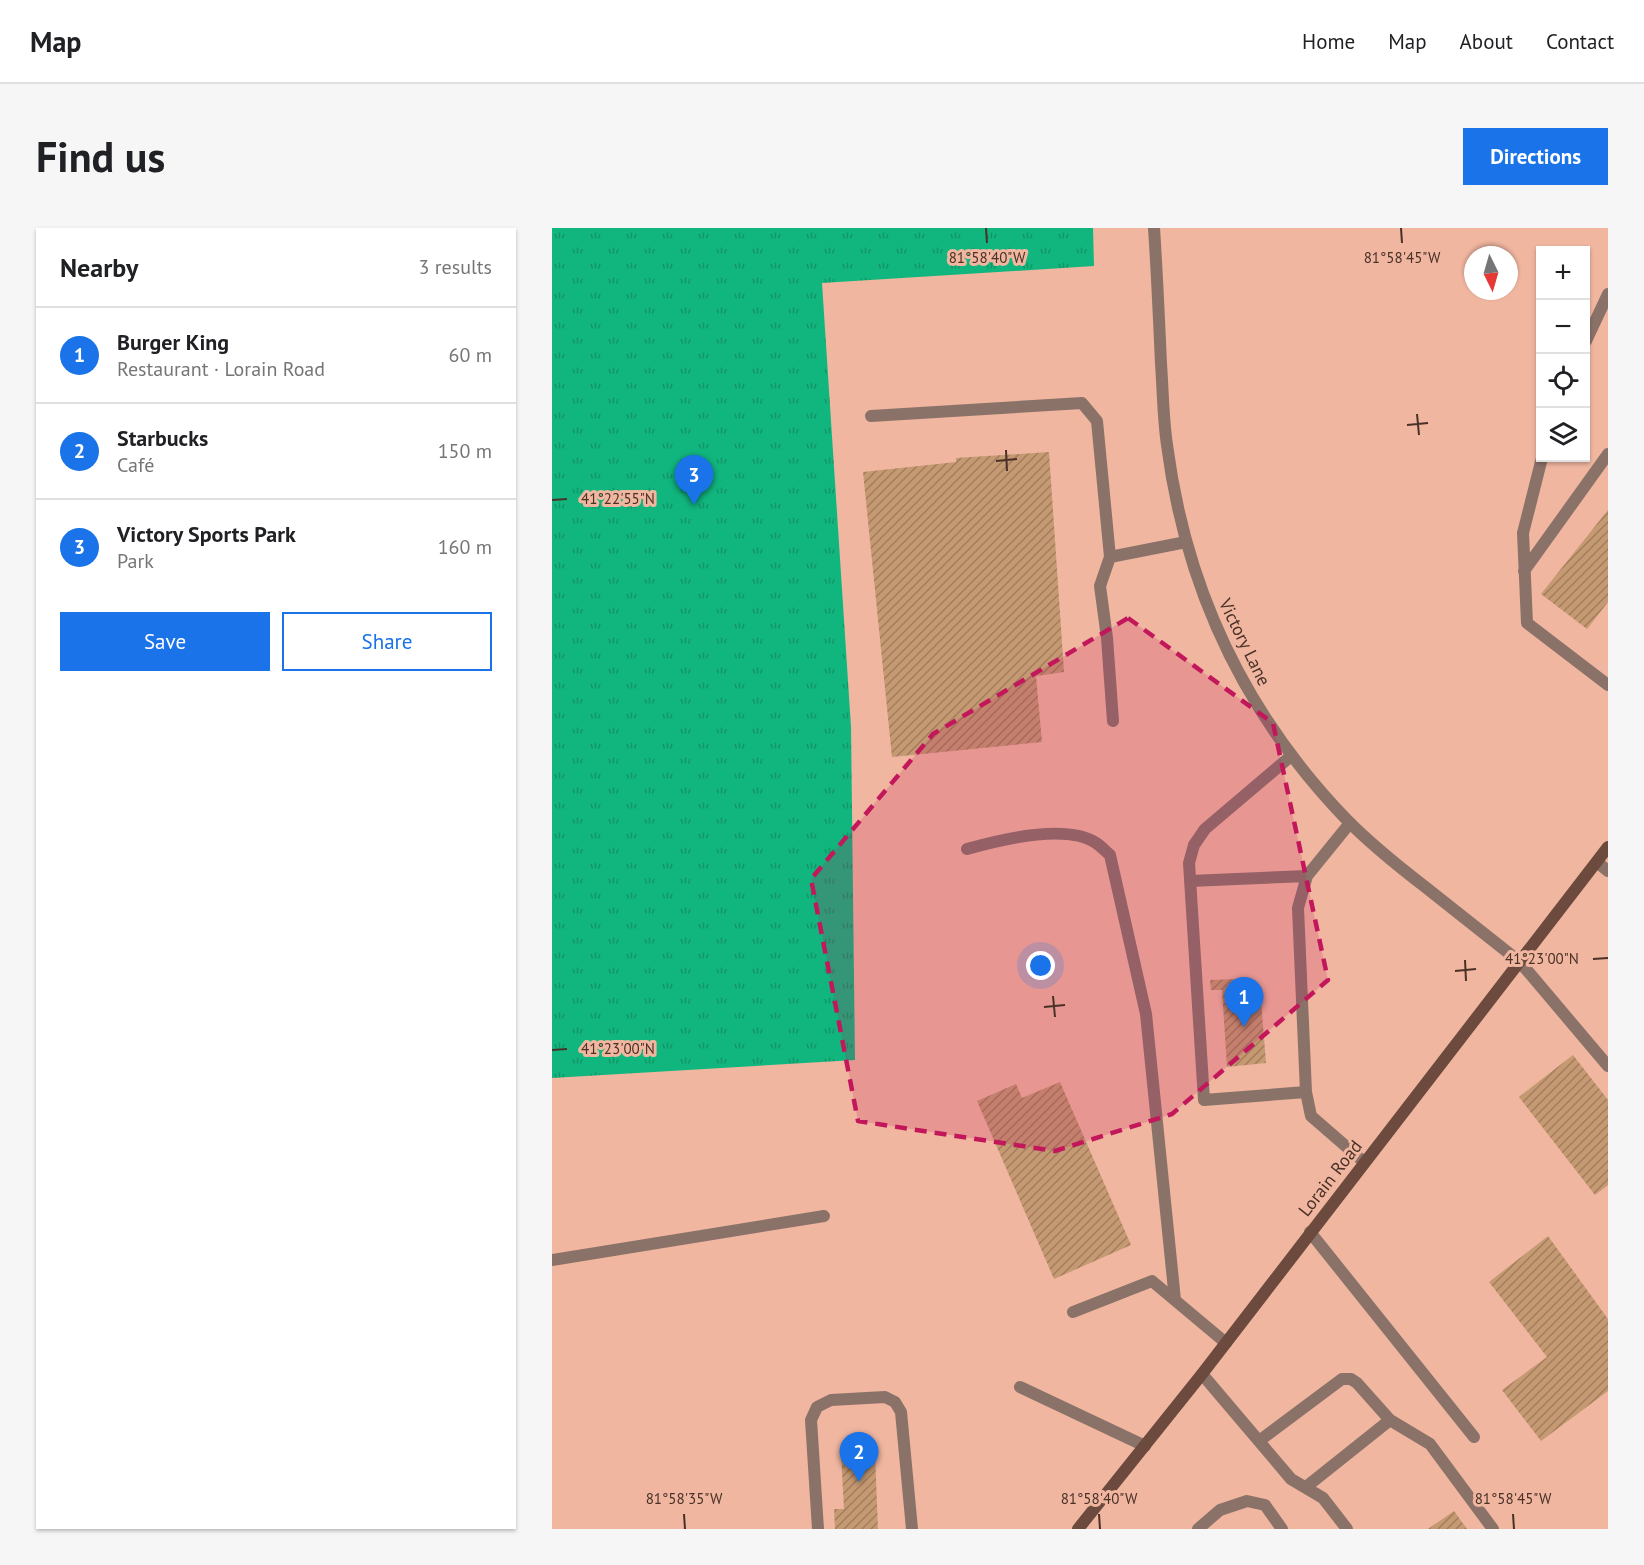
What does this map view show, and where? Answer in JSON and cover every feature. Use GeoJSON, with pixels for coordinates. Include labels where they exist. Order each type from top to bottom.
{"type":"FeatureCollection","features":[{"type":"Feature","properties":{"kind":"main road","name":"Lorain Road"},"geometry":{"type":"LineString","coordinates":[[1078,1529],[1202,1374],[1608,847]]}},
{"type":"Feature","properties":{"kind":"street","name":"Victory Lane"},"geometry":{"type":"LineString","coordinates":[[1154,228],[1166,442],[1173,484],[1186,542],[1205,603],[1234,667],[1291,756],[1350,823],[1397,864],[1520,962],[1608,1066]]}},
{"type":"Feature","properties":{"kind":"street"},"geometry":{"type":"LineString","coordinates":[[1590,332],[1608,294]]}},
{"type":"Feature","properties":{"kind":"street"},"geometry":{"type":"LineString","coordinates":[[871,416],[1082,403],[1097,421],[1110,557],[1100,586],[1107,638],[1113,721]]}},
{"type":"Feature","properties":{"kind":"street"},"geometry":{"type":"LineString","coordinates":[[1524,571],[1608,454]]}},
{"type":"Feature","properties":{"kind":"street"},"geometry":{"type":"LineString","coordinates":[[1541,462],[1523,533],[1527,623],[1606,679]]}},
{"type":"Feature","properties":{"kind":"street"},"geometry":{"type":"LineString","coordinates":[[1110,557],[1186,542]]}},
{"type":"Feature","properties":{"kind":"street"},"geometry":{"type":"LineString","coordinates":[[1291,756],[1205,829],[1194,845],[1189,863],[1204,1100],[1306,1092]]}},
{"type":"Feature","properties":{"kind":"street"},"geometry":{"type":"LineString","coordinates":[[1350,823],[1307,876],[1298,908],[1306,1092],[1311,1116],[1364,1162]]}},
{"type":"Feature","properties":{"kind":"street"},"geometry":{"type":"LineString","coordinates":[[967,849],[1032,834],[1070,835],[1095,842],[1110,855],[1146,1014],[1176,1300]]}},
{"type":"Feature","properties":{"kind":"street"},"geometry":{"type":"LineString","coordinates":[[1597,862],[1608,871]]}},
{"type":"Feature","properties":{"kind":"street"},"geometry":{"type":"LineString","coordinates":[[1190,881],[1307,876]]}},
{"type":"Feature","properties":{"kind":"street"},"geometry":{"type":"LineString","coordinates":[[552,1260],[824,1216]]}},
{"type":"Feature","properties":{"kind":"street"},"geometry":{"type":"LineString","coordinates":[[1310,1232],[1474,1437]]}},
{"type":"Feature","properties":{"kind":"street"},"geometry":{"type":"LineString","coordinates":[[1073,1312],[1152,1281],[1226,1343]]}},
{"type":"Feature","properties":{"kind":"street"},"geometry":{"type":"LineString","coordinates":[[1202,1374],[1291,1479],[1323,1498],[1347,1529]]}},
{"type":"Feature","properties":{"kind":"street"},"geometry":{"type":"LineString","coordinates":[[1259,1441],[1342,1379],[1351,1379],[1390,1420],[1430,1444],[1493,1529]]}},
{"type":"Feature","properties":{"kind":"street"},"geometry":{"type":"LineString","coordinates":[[1020,1387],[1145,1446]]}},
{"type":"Feature","properties":{"kind":"street"},"geometry":{"type":"LineString","coordinates":[[819,1529],[811,1420],[817,1407],[831,1400],[885,1397],[895,1402],[901,1412],[912,1529]]}},
{"type":"Feature","properties":{"kind":"street"},"geometry":{"type":"LineString","coordinates":[[1306,1487],[1390,1420]]}},
{"type":"Feature","properties":{"kind":"street"},"geometry":{"type":"LineString","coordinates":[[1198,1529],[1220,1510],[1247,1501],[1265,1505],[1282,1529]]}},
{"type":"Feature","properties":{"kind":"highlighted area"},"geometry":{"type":"Polygon","coordinates":[[[1128,618],[1273,723],[1328,980],[1172,1114],[1055,1151],[858,1121],[811,879],[933,734],[1128,618]]]}},
{"type":"Feature","properties":{"kind":"green space"},"geometry":{"type":"Polygon","coordinates":[[[552,228],[1093,228],[1094,266],[822,283],[851,727],[855,1060],[552,1078],[552,228]]]}},
{"type":"Feature","properties":{"kind":"building"},"geometry":{"type":"Polygon","coordinates":[[[1049,452],[1064,672],[1036,676],[1042,742],[892,757],[863,472],[956,462],[956,458],[1049,452]]]}},
{"type":"Feature","properties":{"kind":"building"},"geometry":{"type":"Polygon","coordinates":[[[1608,510],[1608,602],[1587,629],[1541,594],[1608,510]]]}},
{"type":"Feature","properties":{"kind":"building"},"geometry":{"type":"Polygon","coordinates":[[[1237,979],[1239,988],[1260,988],[1266,1063],[1227,1067],[1222,990],[1211,990],[1210,980],[1237,979]]]}},
{"type":"Feature","properties":{"kind":"building"},"geometry":{"type":"Polygon","coordinates":[[[1573,1055],[1608,1100],[1608,1185],[1595,1195],[1519,1097],[1573,1055]]]}},
{"type":"Feature","properties":{"kind":"building"},"geometry":{"type":"Polygon","coordinates":[[[1060,1082],[1131,1245],[1054,1279],[977,1101],[1016,1084],[1022,1098],[1060,1082]]]}},
{"type":"Feature","properties":{"kind":"building"},"geometry":{"type":"Polygon","coordinates":[[[1548,1236],[1608,1319],[1608,1391],[1541,1441],[1502,1390],[1547,1357],[1489,1282],[1548,1236]]]}},
{"type":"Feature","properties":{"kind":"building"},"geometry":{"type":"Polygon","coordinates":[[[875,1453],[878,1529],[835,1529],[834,1509],[844,1509],[841,1454],[875,1453]]]}},
{"type":"Feature","properties":{"kind":"building"},"geometry":{"type":"Polygon","coordinates":[[[1454,1511],[1467,1529],[1428,1529],[1454,1511]]]}},
{"type":"Feature","properties":{"kind":"place","name":"Victory Sports Park"},"geometry":{"type":"Point","coordinates":[694,505]}},
{"type":"Feature","properties":{"kind":"place","name":"Burger King"},"geometry":{"type":"Point","coordinates":[1244,1027]}},
{"type":"Feature","properties":{"kind":"place","name":"Starbucks"},"geometry":{"type":"Point","coordinates":[859,1482]}}]}
